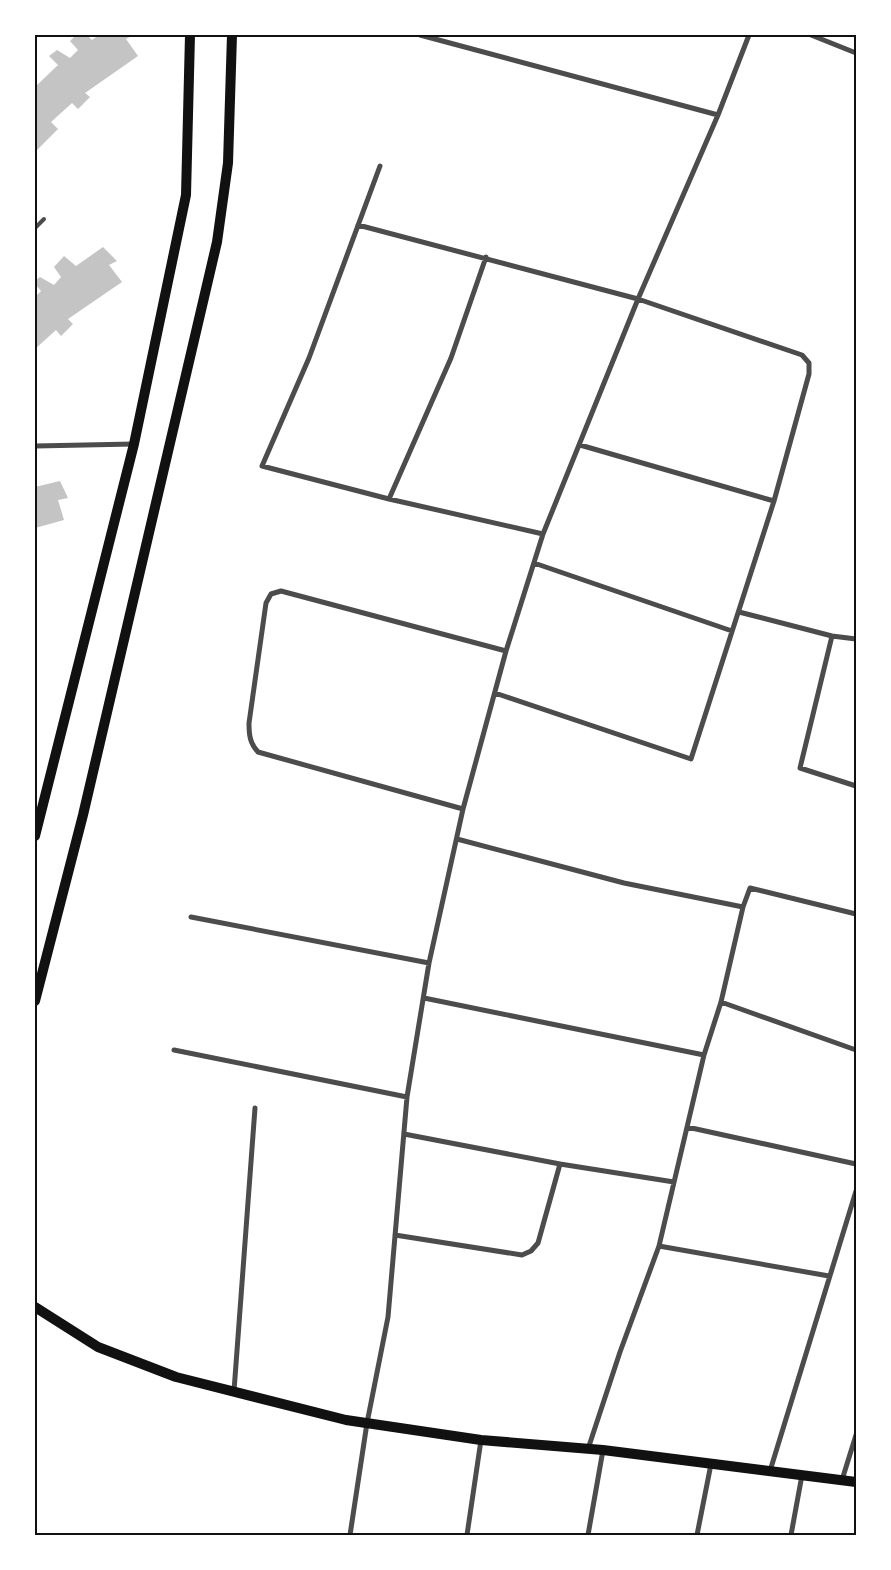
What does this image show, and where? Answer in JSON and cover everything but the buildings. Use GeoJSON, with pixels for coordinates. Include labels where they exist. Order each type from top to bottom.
{"type":"FeatureCollection","features":[{"type":"Feature","properties":{"kind":"main road"},"geometry":{"type":"LineString","coordinates":[[35,836],[134,444],[186,195],[190,35]]}},
{"type":"Feature","properties":{"kind":"main road"},"geometry":{"type":"LineString","coordinates":[[35,1001],[83,815],[217,242],[228,164],[232,35]]}},
{"type":"Feature","properties":{"kind":"main road"},"geometry":{"type":"LineString","coordinates":[[35,1308],[98,1347],[176,1377],[346,1420],[481,1440],[603,1450],[856,1482]]}},
{"type":"Feature","properties":{"kind":"street"},"geometry":{"type":"LineString","coordinates":[[420,35],[718,115]]}},
{"type":"Feature","properties":{"kind":"street"},"geometry":{"type":"LineString","coordinates":[[350,1535],[367,1423],[388,1317],[407,1096],[429,963],[463,810],[506,651],[544,534],[638,299],[718,115],[749,35]]}},
{"type":"Feature","properties":{"kind":"street"},"geometry":{"type":"LineString","coordinates":[[811,35],[856,52]]}},
{"type":"Feature","properties":{"kind":"street"},"geometry":{"type":"LineString","coordinates":[[380,166],[309,358],[262,466],[388,499],[544,534]]}},
{"type":"Feature","properties":{"kind":"street"},"geometry":{"type":"LineString","coordinates":[[358,225],[486,257],[638,299],[802,355],[809,363],[809,374],[774,502],[691,759],[495,693]]}},
{"type":"Feature","properties":{"kind":"street"},"geometry":{"type":"LineString","coordinates":[[388,499],[451,358],[486,257]]}},
{"type":"Feature","properties":{"kind":"street"},"geometry":{"type":"LineString","coordinates":[[35,446],[134,444]]}},
{"type":"Feature","properties":{"kind":"street"},"geometry":{"type":"LineString","coordinates":[[580,445],[774,502]]}},
{"type":"Feature","properties":{"kind":"street"},"geometry":{"type":"LineString","coordinates":[[534,563],[732,631]]}},
{"type":"Feature","properties":{"kind":"street"},"geometry":{"type":"LineString","coordinates":[[463,810],[258,752],[252,746],[249,723],[266,604],[271,594],[281,592],[506,651]]}},
{"type":"Feature","properties":{"kind":"street"},"geometry":{"type":"LineString","coordinates":[[739,612],[832,636],[856,639]]}},
{"type":"Feature","properties":{"kind":"street"},"geometry":{"type":"LineString","coordinates":[[832,636],[800,768],[856,786]]}},
{"type":"Feature","properties":{"kind":"street"},"geometry":{"type":"LineString","coordinates":[[456,840],[624,883],[743,907]]}},
{"type":"Feature","properties":{"kind":"street"},"geometry":{"type":"LineString","coordinates":[[588,1449],[620,1352],[659,1246],[704,1055],[721,1002],[743,907],[750,888],[856,914]]}},
{"type":"Feature","properties":{"kind":"street"},"geometry":{"type":"LineString","coordinates":[[191,917],[429,963]]}},
{"type":"Feature","properties":{"kind":"street"},"geometry":{"type":"LineString","coordinates":[[424,998],[704,1055]]}},
{"type":"Feature","properties":{"kind":"street"},"geometry":{"type":"LineString","coordinates":[[721,1002],[856,1050]]}},
{"type":"Feature","properties":{"kind":"street"},"geometry":{"type":"LineString","coordinates":[[174,1050],[407,1096]]}},
{"type":"Feature","properties":{"kind":"street"},"geometry":{"type":"LineString","coordinates":[[234,1391],[254,1108]]}},
{"type":"Feature","properties":{"kind":"street"},"geometry":{"type":"LineString","coordinates":[[687,1127],[856,1164]]}},
{"type":"Feature","properties":{"kind":"street"},"geometry":{"type":"LineString","coordinates":[[404,1134],[560,1164],[674,1182]]}},
{"type":"Feature","properties":{"kind":"street"},"geometry":{"type":"LineString","coordinates":[[395,1235],[522,1256],[531,1251],[538,1243],[560,1164]]}},
{"type":"Feature","properties":{"kind":"street"},"geometry":{"type":"LineString","coordinates":[[770,1471],[856,1191]]}},
{"type":"Feature","properties":{"kind":"street"},"geometry":{"type":"LineString","coordinates":[[659,1246],[829,1276]]}},
{"type":"Feature","properties":{"kind":"street"},"geometry":{"type":"LineString","coordinates":[[842,1480],[856,1435]]}},
{"type":"Feature","properties":{"kind":"street"},"geometry":{"type":"LineString","coordinates":[[468,1535],[481,1440]]}},
{"type":"Feature","properties":{"kind":"street"},"geometry":{"type":"LineString","coordinates":[[588,1535],[603,1450]]}},
{"type":"Feature","properties":{"kind":"street"},"geometry":{"type":"LineString","coordinates":[[697,1535],[711,1464]]}},
{"type":"Feature","properties":{"kind":"street"},"geometry":{"type":"LineString","coordinates":[[792,1535],[802,1475]]}},
{"type":"Feature","properties":{"kind":"lane"},"geometry":{"type":"LineString","coordinates":[[35,228],[44,219]]}}]}
